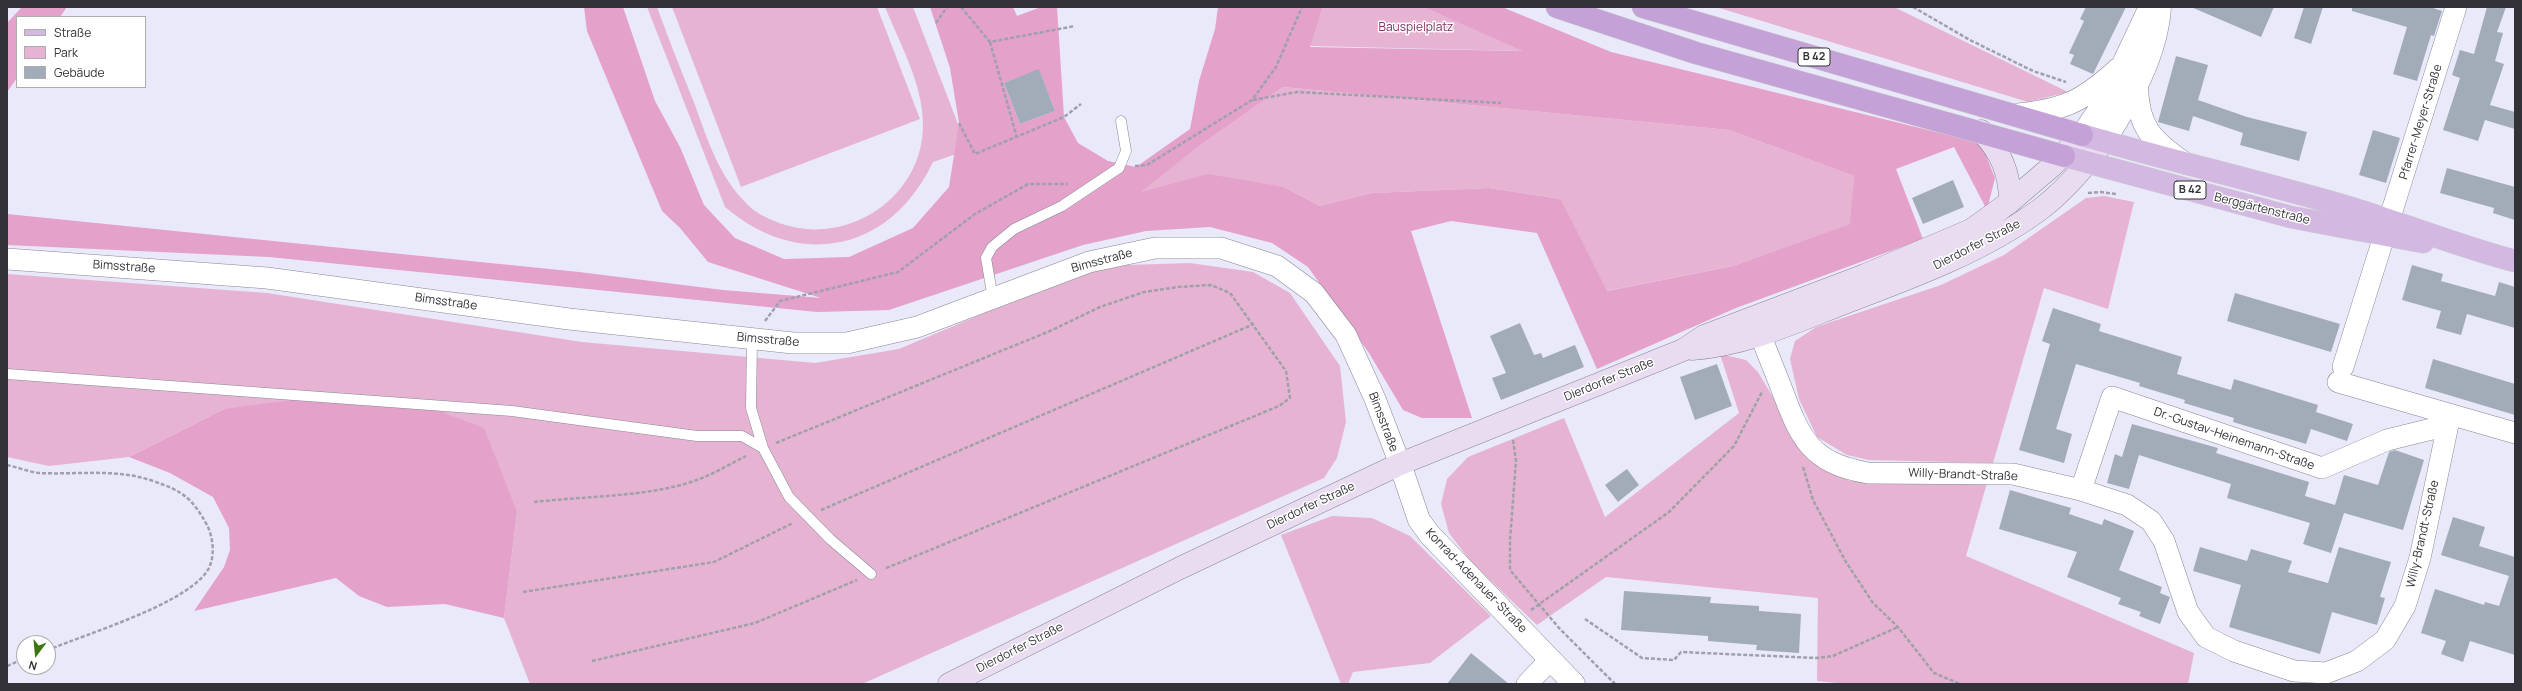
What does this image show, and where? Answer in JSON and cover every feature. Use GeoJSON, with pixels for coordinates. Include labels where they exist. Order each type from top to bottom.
{"type":"FeatureCollection","features":[{"type":"Feature","properties":{"kind":"highway","name":"B 42"},"geometry":{"type":"LineString","coordinates":[[1557,7],[1696,53],[1981,131],[2064,156]]}},
{"type":"Feature","properties":{"kind":"highway","name":"B 42"},"geometry":{"type":"LineString","coordinates":[[1644,7],[2082,135]]}},
{"type":"Feature","properties":{"kind":"main road"},"geometry":{"type":"LineString","coordinates":[[1981,131],[1992,142],[2002,159],[2010,181],[2010,202]]}},
{"type":"Feature","properties":{"kind":"main road","name":"Berggärtenstraße"},"geometry":{"type":"LineString","coordinates":[[2082,135],[2185,163],[2388,228],[2515,261]]}},
{"type":"Feature","properties":{"kind":"main road","name":"Dierdorfer Straße"},"geometry":{"type":"LineString","coordinates":[[1757,326],[1936,245],[1983,222],[2010,202],[2064,156],[2082,135]]}},
{"type":"Feature","properties":{"kind":"main road","name":"Dierdorfer Straße"},"geometry":{"type":"LineString","coordinates":[[949,684],[1180,568],[1400,464],[1683,350],[1704,336],[1757,326],[1878,290],[1945,262],[2004,233],[2047,204],[2089,163],[2104,141]]}},
{"type":"Feature","properties":{"kind":"main road","name":"Berggärtenstraße"},"geometry":{"type":"LineString","coordinates":[[2064,156],[2291,217],[2388,228]]}},
{"type":"Feature","properties":{"kind":"street","name":"Dierdorfer Straße"},"geometry":{"type":"LineString","coordinates":[[2082,135],[2098,113],[2123,65],[2150,7]]}},
{"type":"Feature","properties":{"kind":"street","name":"Dierdorfer Straße"},"geometry":{"type":"LineString","coordinates":[[2104,141],[2137,87],[2156,34],[2160,7]]}},
{"type":"Feature","properties":{"kind":"street","name":"Pfarrer-Meyer-Straße"},"geometry":{"type":"LineString","coordinates":[[2388,228],[2456,7]]}},
{"type":"Feature","properties":{"kind":"street"},"geometry":{"type":"LineString","coordinates":[[2014,115],[2051,110],[2081,99],[2123,65]]}},
{"type":"Feature","properties":{"kind":"street"},"geometry":{"type":"LineString","coordinates":[[2137,87],[2137,102],[2144,126],[2159,145],[2185,163]]}},
{"type":"Feature","properties":{"kind":"street"},"geometry":{"type":"LineString","coordinates":[[2388,228],[2341,374],[2449,420],[2515,433]]}},
{"type":"Feature","properties":{"kind":"street","name":"Bimsstraße"},"geometry":{"type":"LineString","coordinates":[[7,259],[267,278],[570,319],[793,343],[847,343],[917,327],[1089,262],[1156,248],[1221,248],[1277,266],[1314,293],[1346,335],[1375,399],[1400,464]]}},
{"type":"Feature","properties":{"kind":"street","name":"Willy-Brandt-Straße"},"geometry":{"type":"LineString","coordinates":[[1757,326],[1797,429],[1809,446],[1826,459],[1852,470],[1868,473],[2014,474],[2081,490],[2127,505],[2151,521],[2164,540],[2172,560],[2188,612],[2206,637],[2234,652],[2294,671],[2326,673],[2357,661],[2385,640],[2405,606],[2420,558],[2449,420]]}},
{"type":"Feature","properties":{"kind":"street","name":"Dr.-Gustav-Heinemann-Straße"},"geometry":{"type":"LineString","coordinates":[[2081,490],[2112,397],[2322,468],[2387,440],[2449,420]]}},
{"type":"Feature","properties":{"kind":"street","name":"Konrad-Adenauer-Straße"},"geometry":{"type":"LineString","coordinates":[[1400,464],[1412,504],[1422,525],[1574,684]]}},
{"type":"Feature","properties":{"kind":"street"},"geometry":{"type":"LineString","coordinates":[[1527,684],[1550,660]]}},
{"type":"Feature","properties":{"kind":"lane"},"geometry":{"type":"LineString","coordinates":[[993,299],[986,258],[992,247],[1014,229],[1062,206],[1120,168],[1126,151],[1121,121]]}},
{"type":"Feature","properties":{"kind":"lane"},"geometry":{"type":"LineString","coordinates":[[752,338],[751,408],[763,448],[789,497],[830,539],[871,574]]}},
{"type":"Feature","properties":{"kind":"lane"},"geometry":{"type":"LineString","coordinates":[[7,374],[512,411],[697,436],[742,436],[763,448]]}},
{"type":"Feature","properties":{"kind":"path"},"geometry":{"type":"LineString","coordinates":[[936,23],[947,7]]}},
{"type":"Feature","properties":{"kind":"path"},"geometry":{"type":"LineString","coordinates":[[961,7],[990,42],[1017,138]]}},
{"type":"Feature","properties":{"kind":"path"},"geometry":{"type":"LineString","coordinates":[[1252,100],[1276,67],[1302,7]]}},
{"type":"Feature","properties":{"kind":"path"},"geometry":{"type":"LineString","coordinates":[[1913,7],[1970,40],[2033,70],[2056,77],[2070,84],[2081,99]]}},
{"type":"Feature","properties":{"kind":"path"},"geometry":{"type":"LineString","coordinates":[[990,42],[1075,26]]}},
{"type":"Feature","properties":{"kind":"path"},"geometry":{"type":"LineString","coordinates":[[1120,168],[1146,165],[1252,100],[1297,92],[1501,103]]}},
{"type":"Feature","properties":{"kind":"path"},"geometry":{"type":"LineString","coordinates":[[959,123],[975,154],[1017,138],[1064,117],[1081,104]]}},
{"type":"Feature","properties":{"kind":"path"},"geometry":{"type":"LineString","coordinates":[[752,338],[780,301],[898,272],[975,214],[1028,184],[1094,184]]}},
{"type":"Feature","properties":{"kind":"path"},"geometry":{"type":"LineString","coordinates":[[534,502],[647,490],[682,484],[702,478],[763,448],[1050,331],[1100,307],[1144,292],[1211,285],[1230,293],[1286,370],[1290,398],[1279,406],[755,623],[592,661]]}},
{"type":"Feature","properties":{"kind":"path"},"geometry":{"type":"LineString","coordinates":[[523,592],[714,562],[809,516],[1254,324]]}},
{"type":"Feature","properties":{"kind":"path"},"geometry":{"type":"LineString","coordinates":[[1515,621],[1669,512],[1734,446],[1762,391],[1778,380]]}},
{"type":"Feature","properties":{"kind":"path"},"geometry":{"type":"LineString","coordinates":[[1507,421],[1515,445],[1516,461],[1510,540],[1510,570],[1537,605],[1615,684]]}},
{"type":"Feature","properties":{"kind":"path"},"geometry":{"type":"LineString","coordinates":[[1809,446],[1802,465],[1813,500],[1846,562],[1873,603],[1898,627],[1934,673],[1960,684]]}},
{"type":"Feature","properties":{"kind":"path"},"geometry":{"type":"LineString","coordinates":[[7,465],[38,473],[107,472],[152,480],[178,490],[196,504],[211,535],[212,556],[206,573],[184,592],[159,605],[56,647]]}},
{"type":"Feature","properties":{"kind":"path"},"geometry":{"type":"LineString","coordinates":[[1585,619],[1642,658],[1674,660],[1681,652],[1816,658],[1833,656],[1898,627]]}},
{"type":"Feature","properties":{"kind":"green space"},"geometry":{"type":"Polygon","coordinates":[[[647,7],[657,7],[721,170],[737,193],[750,207],[770,219],[802,229],[825,229],[847,225],[868,216],[886,203],[902,187],[914,167],[921,145],[923,127],[922,110],[913,74],[885,7],[913,7],[968,150],[933,162],[915,192],[893,216],[869,232],[841,242],[813,244],[783,239],[754,227],[725,207],[647,7]]]}},
{"type":"Feature","properties":{"kind":"green space"},"geometry":{"type":"Polygon","coordinates":[[[672,7],[877,7],[920,119],[741,187],[672,7]]]}},
{"type":"Feature","properties":{"kind":"green space","name":"Bauspielplatz"},"geometry":{"type":"Polygon","coordinates":[[[1323,7],[1423,7],[1525,51],[1310,46],[1323,7]]]}},
{"type":"Feature","properties":{"kind":"green space"},"geometry":{"type":"Polygon","coordinates":[[[1716,7],[1894,7],[2068,92],[2028,102],[1716,7]]]}},
{"type":"Feature","properties":{"kind":"green space"},"geometry":{"type":"Polygon","coordinates":[[[1283,87],[1729,130],[1854,176],[1851,224],[1733,266],[1606,291],[1561,199],[1489,188],[1372,193],[1320,206],[1284,187],[1140,192],[1198,147],[1283,87]]]}},
{"type":"Feature","properties":{"kind":"green space"},"geometry":{"type":"Polygon","coordinates":[[[2104,196],[2134,202],[2108,309],[2044,288],[1993,463],[1869,460],[1847,455],[1817,437],[1799,399],[1790,359],[1795,341],[1816,327],[1941,285],[2004,255],[2086,198],[2104,196]]]}},
{"type":"Feature","properties":{"kind":"green space"},"geometry":{"type":"Polygon","coordinates":[[[1190,263],[1253,272],[1290,293],[1340,366],[1346,422],[1337,458],[1324,478],[862,684],[530,684],[504,618],[517,512],[224,409],[129,457],[49,466],[7,457],[7,274],[267,293],[582,342],[815,363],[899,349],[1096,266],[1190,263]]]}},
{"type":"Feature","properties":{"kind":"green space"},"geometry":{"type":"Polygon","coordinates":[[[1720,354],[1746,360],[1758,372],[1774,399],[1791,438],[1816,462],[1850,481],[1987,483],[1966,556],[2194,653],[2188,684],[1848,684],[1817,681],[1818,598],[1606,577],[1537,625],[1472,563],[1449,533],[1441,504],[1447,479],[1468,457],[1564,418],[1605,517],[1739,413],[1720,354]]]}},
{"type":"Feature","properties":{"kind":"green space"},"geometry":{"type":"Polygon","coordinates":[[[1332,516],[1372,518],[1410,536],[1491,616],[1430,663],[1353,672],[1348,684],[1341,684],[1281,535],[1332,516]]]}},
{"type":"Feature","properties":{"kind":"shaded area"},"geometry":{"type":"Polygon","coordinates":[[[22,7],[67,7],[61,16],[16,16],[16,79],[7,92],[7,23],[22,7]]]}},
{"type":"Feature","properties":{"kind":"shaded area"},"geometry":{"type":"Polygon","coordinates":[[[584,7],[623,7],[655,101],[680,147],[704,205],[735,238],[784,259],[849,257],[913,228],[949,187],[959,123],[950,68],[930,7],[1013,7],[1017,16],[1041,7],[1057,7],[1064,117],[1078,143],[1108,161],[1136,167],[1190,129],[1199,81],[1215,29],[1218,7],[1323,7],[1310,47],[1523,51],[1423,7],[1502,7],[1611,52],[1981,143],[1995,178],[1987,210],[1954,147],[1896,169],[1923,239],[1736,308],[1597,369],[1537,233],[1451,221],[1411,231],[1472,418],[1422,418],[1403,410],[1369,353],[1308,267],[1272,243],[1210,227],[1146,231],[1083,245],[889,310],[817,312],[269,257],[7,245],[7,214],[579,272],[723,290],[821,298],[708,262],[680,228],[662,211],[587,31],[584,7]],[[1039,70],[1004,83],[1020,124],[1055,111],[1039,70]],[[1283,87],[1198,147],[1141,192],[1208,174],[1284,187],[1320,206],[1372,193],[1489,188],[1561,199],[1607,291],[1733,266],[1850,224],[1854,176],[1729,130],[1283,87]]]}},
{"type":"Feature","properties":{"kind":"shaded area"},"geometry":{"type":"Polygon","coordinates":[[[315,397],[418,403],[484,428],[517,512],[504,618],[445,604],[387,607],[359,596],[336,578],[194,611],[224,567],[230,550],[229,528],[213,497],[170,473],[129,457],[224,409],[315,397]]]}},
{"type":"Feature","properties":{"kind":"building"},"geometry":{"type":"Polygon","coordinates":[[[2086,7],[2126,7],[2093,74],[2070,64],[2074,55],[2069,53],[2084,21],[2080,19],[2086,7]]]}},
{"type":"Feature","properties":{"kind":"building"},"geometry":{"type":"Polygon","coordinates":[[[2191,7],[2274,7],[2261,37],[2191,7]]]}},
{"type":"Feature","properties":{"kind":"building"},"geometry":{"type":"Polygon","coordinates":[[[2304,7],[2323,7],[2311,44],[2294,38],[2304,7]]]}},
{"type":"Feature","properties":{"kind":"building"},"geometry":{"type":"Polygon","coordinates":[[[2352,7],[2430,7],[2442,11],[2434,36],[2431,35],[2417,81],[2393,74],[2407,27],[2352,11],[2352,7]]]}},
{"type":"Feature","properties":{"kind":"building"},"geometry":{"type":"Polygon","coordinates":[[[2487,7],[2506,7],[2497,32],[2503,33],[2495,61],[2504,64],[2490,105],[2515,112],[2515,129],[2485,120],[2478,141],[2443,130],[2460,78],[2452,75],[2460,50],[2474,54],[2487,7]]]}},
{"type":"Feature","properties":{"kind":"building"},"geometry":{"type":"Polygon","coordinates":[[[2176,56],[2208,65],[2198,100],[2247,117],[2307,132],[2299,161],[2240,145],[2243,133],[2193,116],[2189,131],[2158,122],[2176,56]]]}},
{"type":"Feature","properties":{"kind":"building"},"geometry":{"type":"Polygon","coordinates":[[[1039,69],[1055,111],[1020,124],[1004,83],[1039,69]]]}},
{"type":"Feature","properties":{"kind":"building"},"geometry":{"type":"Polygon","coordinates":[[[2373,130],[2400,138],[2386,183],[2359,175],[2373,130]]]}},
{"type":"Feature","properties":{"kind":"building"},"geometry":{"type":"Polygon","coordinates":[[[2447,168],[2515,187],[2515,220],[2493,213],[2494,208],[2440,193],[2447,168]]]}},
{"type":"Feature","properties":{"kind":"building"},"geometry":{"type":"Polygon","coordinates":[[[1953,180],[1964,207],[1923,224],[1912,198],[1953,180]]]}},
{"type":"Feature","properties":{"kind":"building"},"geometry":{"type":"Polygon","coordinates":[[[2412,265],[2443,274],[2441,281],[2495,296],[2499,282],[2515,287],[2515,328],[2467,314],[2461,335],[2436,328],[2441,311],[2402,300],[2412,265]]]}},
{"type":"Feature","properties":{"kind":"building"},"geometry":{"type":"Polygon","coordinates":[[[2235,293],[2340,324],[2331,352],[2227,321],[2235,293]]]}},
{"type":"Feature","properties":{"kind":"building"},"geometry":{"type":"Polygon","coordinates":[[[2053,308],[2101,324],[2099,331],[2182,357],[2177,374],[2231,390],[2234,379],[2318,405],[2316,412],[2353,424],[2347,441],[2311,429],[2306,444],[2233,422],[2234,418],[2184,403],[2185,400],[2139,386],[2140,383],[2076,364],[2056,429],[2072,434],[2064,463],[2019,450],[2050,344],[2042,341],[2053,308]]]}},
{"type":"Feature","properties":{"kind":"building"},"geometry":{"type":"Polygon","coordinates":[[[1520,323],[1534,355],[1541,353],[1543,358],[1575,345],[1584,367],[1501,400],[1492,378],[1506,373],[1490,336],[1520,323]]]}},
{"type":"Feature","properties":{"kind":"building"},"geometry":{"type":"Polygon","coordinates":[[[2433,359],[2515,384],[2515,415],[2425,388],[2433,359]]]}},
{"type":"Feature","properties":{"kind":"building"},"geometry":{"type":"Polygon","coordinates":[[[1717,364],[1732,406],[1695,420],[1680,377],[1717,364]]]}},
{"type":"Feature","properties":{"kind":"building"},"geometry":{"type":"Polygon","coordinates":[[[2132,424],[2218,448],[2216,453],[2309,482],[2305,496],[2335,505],[2344,475],[2378,485],[2389,452],[2395,450],[2424,460],[2403,530],[2344,513],[2331,553],[2303,544],[2310,523],[2227,498],[2231,484],[2139,455],[2129,489],[2107,483],[2115,454],[2122,457],[2132,424]]]}},
{"type":"Feature","properties":{"kind":"building"},"geometry":{"type":"Polygon","coordinates":[[[1627,469],[1639,485],[1618,502],[1605,485],[1627,469]]]}},
{"type":"Feature","properties":{"kind":"building"},"geometry":{"type":"Polygon","coordinates":[[[2010,490],[2071,508],[2069,514],[2102,525],[2104,519],[2134,531],[2119,570],[2162,587],[2160,593],[2170,597],[2160,624],[2139,616],[2141,612],[2118,604],[2121,598],[2067,577],[2077,552],[1999,529],[2010,490]]]}},
{"type":"Feature","properties":{"kind":"building"},"geometry":{"type":"Polygon","coordinates":[[[2453,517],[2485,527],[2479,546],[2515,557],[2515,655],[2470,641],[2463,662],[2441,654],[2446,641],[2421,633],[2435,589],[2484,605],[2485,602],[2499,606],[2509,576],[2441,555],[2453,517]]]}},
{"type":"Feature","properties":{"kind":"building"},"geometry":{"type":"Polygon","coordinates":[[[2200,547],[2247,561],[2251,549],[2292,561],[2288,572],[2328,583],[2339,547],[2391,562],[2380,597],[2385,598],[2377,625],[2332,612],[2320,654],[2229,627],[2241,585],[2193,571],[2200,547]]]}},
{"type":"Feature","properties":{"kind":"building"},"geometry":{"type":"Polygon","coordinates":[[[1624,591],[1711,597],[1710,603],[1759,606],[1759,611],[1801,614],[1799,653],[1756,650],[1757,645],[1708,641],[1708,636],[1621,630],[1624,591]]]}},
{"type":"Feature","properties":{"kind":"building"},"geometry":{"type":"Polygon","coordinates":[[[1471,653],[1509,684],[1447,684],[1471,653]]]}}]}
